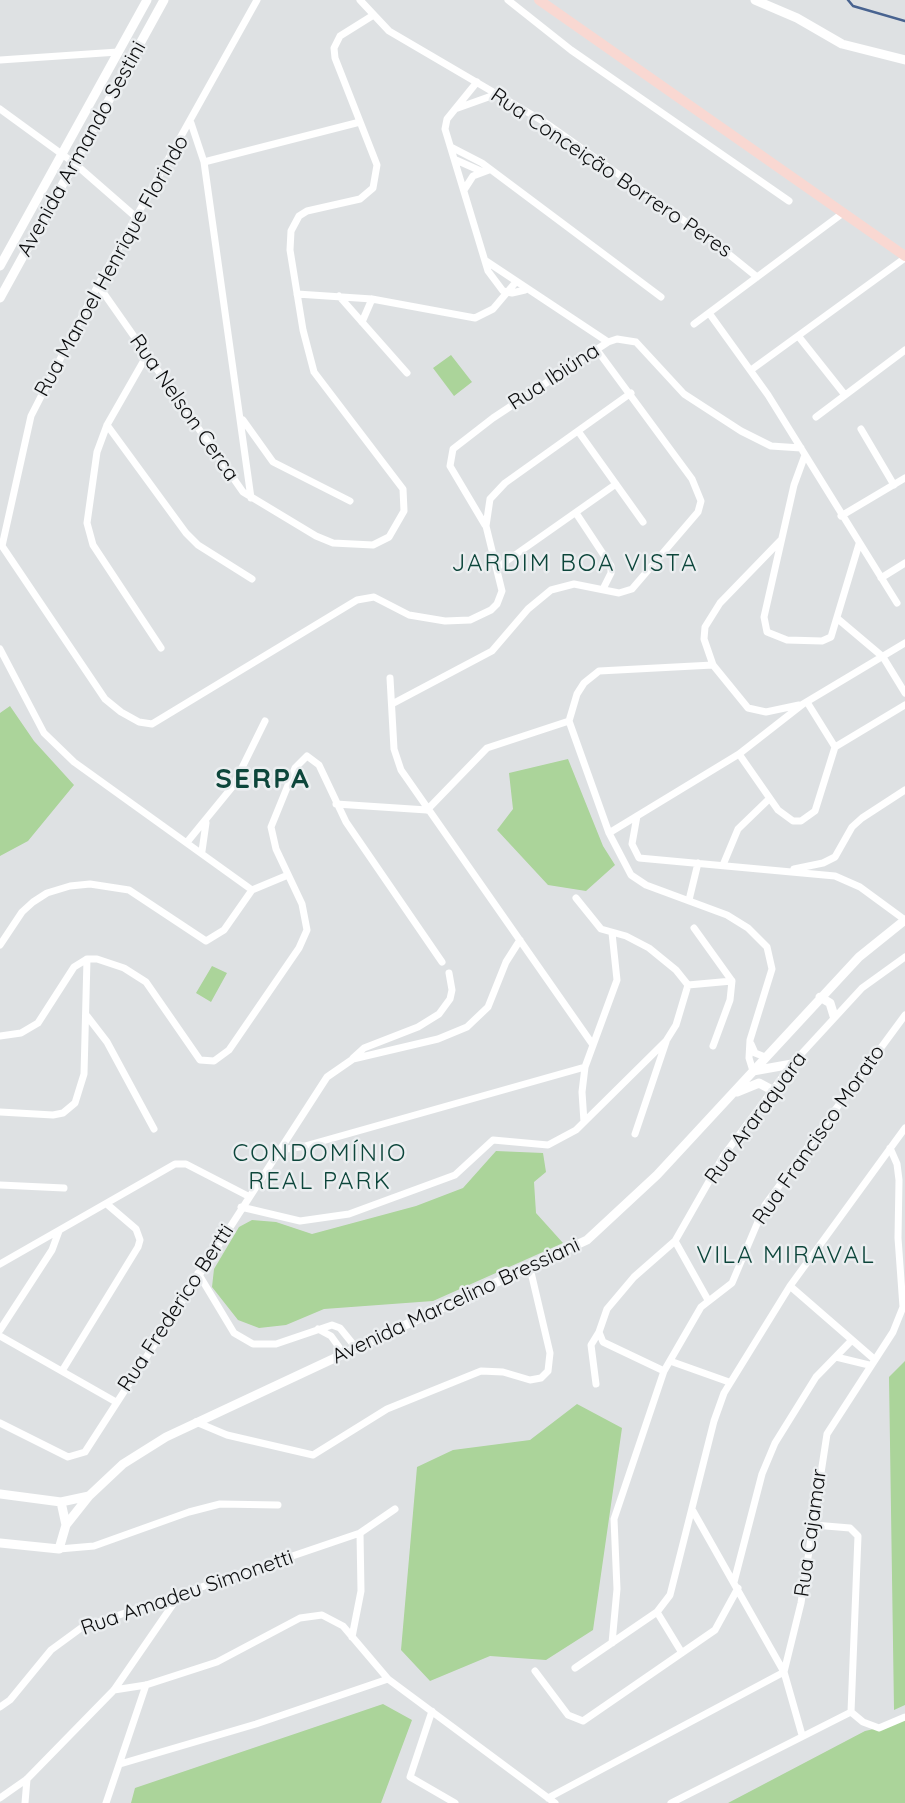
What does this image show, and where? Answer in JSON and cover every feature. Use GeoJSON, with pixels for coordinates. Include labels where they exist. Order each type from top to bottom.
{"type":"FeatureCollection","features":[{"type":"Feature","properties":{"kind":"main road"},"geometry":{"type":"LineString","coordinates":[[539,0],[905,257]]}},
{"type":"Feature","properties":{"kind":"main road"},"geometry":{"type":"LineString","coordinates":[[549,0],[561,15]]}},
{"type":"Feature","properties":{"kind":"street","name":"Avenida Armando Sestini"},"geometry":{"type":"LineString","coordinates":[[0,266],[147,0]]}},
{"type":"Feature","properties":{"kind":"street","name":"Avenida Armando Sestini"},"geometry":{"type":"LineString","coordinates":[[0,298],[164,0]]}},
{"type":"Feature","properties":{"kind":"street","name":"Rua Manoel Henrique Florindo"},"geometry":{"type":"LineString","coordinates":[[1,544],[31,416],[98,285],[191,123],[257,0]]}},
{"type":"Feature","properties":{"kind":"street","name":"Rua Conceição Borrero Peres"},"geometry":{"type":"LineString","coordinates":[[360,0],[372,16],[412,47],[497,93],[545,123],[710,239],[757,277]]}},
{"type":"Feature","properties":{"kind":"street"},"geometry":{"type":"LineString","coordinates":[[508,0],[581,57],[789,201]]}},
{"type":"Feature","properties":{"kind":"street"},"geometry":{"type":"LineString","coordinates":[[755,0],[797,18],[842,44],[905,60]]}},
{"type":"Feature","properties":{"kind":"street","name":"Rua Nelson Cerca"},"geometry":{"type":"LineString","coordinates":[[98,285],[233,481],[251,498],[316,537],[343,545],[382,541],[398,524],[404,511],[403,489],[314,372],[290,250],[293,223],[307,211],[360,199],[373,188],[377,165],[335,58],[334,48],[341,36],[372,16]]}},
{"type":"Feature","properties":{"kind":"street"},"geometry":{"type":"LineString","coordinates":[[0,60],[118,52]]}},
{"type":"Feature","properties":{"kind":"street"},"geometry":{"type":"LineString","coordinates":[[477,82],[446,123],[485,261],[495,282],[497,303]]}},
{"type":"Feature","properties":{"kind":"street"},"geometry":{"type":"LineString","coordinates":[[455,109],[497,93]]}},
{"type":"Feature","properties":{"kind":"street"},"geometry":{"type":"LineString","coordinates":[[0,108],[62,153],[138,218]]}},
{"type":"Feature","properties":{"kind":"street"},"geometry":{"type":"LineString","coordinates":[[204,162],[360,122]]}},
{"type":"Feature","properties":{"kind":"street"},"geometry":{"type":"LineString","coordinates":[[191,123],[204,162],[251,498]]}},
{"type":"Feature","properties":{"kind":"street"},"geometry":{"type":"LineString","coordinates":[[451,147],[475,158],[486,171],[661,297]]}},
{"type":"Feature","properties":{"kind":"street"},"geometry":{"type":"LineString","coordinates":[[456,160],[486,171]]}},
{"type":"Feature","properties":{"kind":"street"},"geometry":{"type":"LineString","coordinates":[[464,192],[469,180],[486,171]]}},
{"type":"Feature","properties":{"kind":"street"},"geometry":{"type":"LineString","coordinates":[[694,324],[843,213]]}},
{"type":"Feature","properties":{"kind":"street"},"geometry":{"type":"LineString","coordinates":[[751,370],[905,257]]}},
{"type":"Feature","properties":{"kind":"street"},"geometry":{"type":"LineString","coordinates":[[485,261],[525,290],[608,342]]}},
{"type":"Feature","properties":{"kind":"street"},"geometry":{"type":"LineString","coordinates":[[495,282],[502,274]]}},
{"type":"Feature","properties":{"kind":"street"},"geometry":{"type":"LineString","coordinates":[[495,282],[508,293]]}},
{"type":"Feature","properties":{"kind":"street"},"geometry":{"type":"LineString","coordinates":[[297,294],[372,299],[475,318],[487,314],[515,282]]}},
{"type":"Feature","properties":{"kind":"street"},"geometry":{"type":"LineString","coordinates":[[508,293],[525,290]]}},
{"type":"Feature","properties":{"kind":"street"},"geometry":{"type":"LineString","coordinates":[[338,295],[407,373]]}},
{"type":"Feature","properties":{"kind":"street"},"geometry":{"type":"LineString","coordinates":[[362,322],[372,299]]}},
{"type":"Feature","properties":{"kind":"street"},"geometry":{"type":"LineString","coordinates":[[709,313],[751,370],[897,603]]}},
{"type":"Feature","properties":{"kind":"street"},"geometry":{"type":"LineString","coordinates":[[799,337],[845,395]]}},
{"type":"Feature","properties":{"kind":"street","name":"Rua Ibiúna"},"geometry":{"type":"LineString","coordinates":[[486,526],[450,466],[450,454],[493,418],[608,342],[627,339],[635,342],[692,400],[757,440],[803,452]]}},
{"type":"Feature","properties":{"kind":"street"},"geometry":{"type":"LineString","coordinates":[[393,705],[492,651],[528,610],[551,590],[575,584],[619,593],[632,589],[688,526],[701,506],[699,492],[692,479],[597,350]]}},
{"type":"Feature","properties":{"kind":"street"},"geometry":{"type":"LineString","coordinates":[[816,417],[905,350]]}},
{"type":"Feature","properties":{"kind":"street"},"geometry":{"type":"LineString","coordinates":[[146,355],[107,425],[97,452],[89,496],[89,533],[162,649]]}},
{"type":"Feature","properties":{"kind":"street"},"geometry":{"type":"LineString","coordinates":[[1,544],[105,699],[139,722],[152,724],[357,600],[380,599],[422,619],[470,620],[491,610],[501,598],[498,567],[486,526],[487,509],[495,493],[631,393]]}},
{"type":"Feature","properties":{"kind":"street"},"geometry":{"type":"LineString","coordinates":[[241,417],[273,462],[350,501]]}},
{"type":"Feature","properties":{"kind":"street"},"geometry":{"type":"LineString","coordinates":[[107,425],[186,533],[198,545],[253,579]]}},
{"type":"Feature","properties":{"kind":"street"},"geometry":{"type":"LineString","coordinates":[[861,429],[894,485]]}},
{"type":"Feature","properties":{"kind":"street"},"geometry":{"type":"LineString","coordinates":[[578,431],[643,522]]}},
{"type":"Feature","properties":{"kind":"street"},"geometry":{"type":"LineString","coordinates":[[803,452],[764,617],[767,632],[787,640],[828,640],[838,619],[859,544]]}},
{"type":"Feature","properties":{"kind":"street"},"geometry":{"type":"LineString","coordinates":[[841,516],[905,478]]}},
{"type":"Feature","properties":{"kind":"street"},"geometry":{"type":"LineString","coordinates":[[498,567],[616,484]]}},
{"type":"Feature","properties":{"kind":"street"},"geometry":{"type":"LineString","coordinates":[[576,513],[611,566],[611,573],[603,589]]}},
{"type":"Feature","properties":{"kind":"street"},"geometry":{"type":"LineString","coordinates":[[782,539],[720,603],[705,627],[707,651],[713,666],[742,703],[756,712],[805,703]]}},
{"type":"Feature","properties":{"kind":"street"},"geometry":{"type":"LineString","coordinates":[[760,561],[775,569]]}},
{"type":"Feature","properties":{"kind":"street"},"geometry":{"type":"LineString","coordinates":[[881,578],[905,563]]}},
{"type":"Feature","properties":{"kind":"street"},"geometry":{"type":"LineString","coordinates":[[838,619],[883,657],[905,693]]}},
{"type":"Feature","properties":{"kind":"street"},"geometry":{"type":"LineString","coordinates":[[609,833],[739,754],[805,703],[905,643]]}},
{"type":"Feature","properties":{"kind":"street"},"geometry":{"type":"LineString","coordinates":[[0,649],[50,741],[252,890]]}},
{"type":"Feature","properties":{"kind":"street"},"geometry":{"type":"LineString","coordinates":[[713,666],[599,671],[584,682],[576,694],[569,721],[609,833],[624,865],[637,880],[689,900],[748,928],[767,947],[772,969],[750,1040],[749,1058],[753,1071],[792,1064]]}},
{"type":"Feature","properties":{"kind":"street"},"geometry":{"type":"LineString","coordinates":[[390,678],[396,759],[427,810],[593,1045]]}},
{"type":"Feature","properties":{"kind":"street"},"geometry":{"type":"LineString","coordinates":[[805,703],[835,747]]}},
{"type":"Feature","properties":{"kind":"street"},"geometry":{"type":"LineString","coordinates":[[739,754],[778,810],[793,821],[801,821],[810,816],[820,799],[835,747],[905,705]]}},
{"type":"Feature","properties":{"kind":"street"},"geometry":{"type":"LineString","coordinates":[[336,804],[427,810],[487,748],[569,721]]}},
{"type":"Feature","properties":{"kind":"street"},"geometry":{"type":"LineString","coordinates":[[188,841],[233,786],[265,722]]}},
{"type":"Feature","properties":{"kind":"street"},"geometry":{"type":"LineString","coordinates":[[0,1036],[21,1033],[37,1023],[70,973],[87,959],[108,961],[146,982],[157,993],[195,1055],[206,1062],[214,1061],[229,1050],[247,1027],[305,936],[307,920],[276,849],[271,827],[295,768],[302,758],[316,760],[336,804],[442,962]]}},
{"type":"Feature","properties":{"kind":"street"},"geometry":{"type":"LineString","coordinates":[[787,871],[823,863],[835,857],[852,827],[905,790]]}},
{"type":"Feature","properties":{"kind":"street"},"geometry":{"type":"LineString","coordinates":[[723,865],[738,829],[769,799]]}},
{"type":"Feature","properties":{"kind":"street"},"geometry":{"type":"LineString","coordinates":[[637,816],[632,845],[635,855],[644,860],[787,871],[848,880],[905,920]]}},
{"type":"Feature","properties":{"kind":"street"},"geometry":{"type":"LineString","coordinates":[[202,851],[206,822]]}},
{"type":"Feature","properties":{"kind":"street"},"geometry":{"type":"LineString","coordinates":[[689,900],[698,863]]}},
{"type":"Feature","properties":{"kind":"street"},"geometry":{"type":"LineString","coordinates":[[0,945],[22,912],[33,902],[47,893],[70,886],[90,884],[129,890],[206,941],[224,930],[252,890],[288,875]]}},
{"type":"Feature","properties":{"kind":"street"},"geometry":{"type":"LineString","coordinates":[[576,898],[597,925],[649,948],[676,970],[688,985]]}},
{"type":"Feature","properties":{"kind":"street","name":"Avenida Marcelino Bressiani"},"geometry":{"type":"LineString","coordinates":[[66,1525],[89,1496],[123,1464],[196,1422],[569,1250],[603,1227],[657,1175],[859,957],[905,920]]}},
{"type":"Feature","properties":{"kind":"street"},"geometry":{"type":"LineString","coordinates":[[694,928],[732,981],[730,1000],[713,1046]]}},
{"type":"Feature","properties":{"kind":"street"},"geometry":{"type":"LineString","coordinates":[[584,1122],[582,1092],[585,1067],[617,980],[612,933]]}},
{"type":"Feature","properties":{"kind":"street","name":"Rua Frederico Bertti"},"geometry":{"type":"LineString","coordinates":[[353,1059],[438,1039],[467,1027],[488,1007],[506,962],[520,940]]}},
{"type":"Feature","properties":{"kind":"street","name":"Rua Araraquara"},"geometry":{"type":"LineString","coordinates":[[596,1384],[591,1345],[618,1293],[675,1241],[724,1155],[792,1064],[862,988],[905,957]]}},
{"type":"Feature","properties":{"kind":"street"},"geometry":{"type":"LineString","coordinates":[[0,1112],[53,1115],[70,1109],[80,1093],[87,1016],[87,959]]}},
{"type":"Feature","properties":{"kind":"street","name":"Rua Frederico Bertti"},"geometry":{"type":"LineString","coordinates":[[0,1423],[72,1458],[85,1452],[198,1273],[327,1077],[364,1048],[418,1027],[439,1014],[450,999],[452,990],[449,973]]}},
{"type":"Feature","properties":{"kind":"street"},"geometry":{"type":"LineString","coordinates":[[688,985],[732,981]]}},
{"type":"Feature","properties":{"kind":"street"},"geometry":{"type":"LineString","coordinates":[[241,1207],[300,1221],[349,1214],[454,1175],[493,1140],[548,1145],[566,1137],[666,1041],[676,1025],[688,985]]}},
{"type":"Feature","properties":{"kind":"street"},"geometry":{"type":"LineString","coordinates":[[820,997],[830,1003],[834,1016]]}},
{"type":"Feature","properties":{"kind":"street","name":"Rua Francisco Morato"},"geometry":{"type":"LineString","coordinates":[[612,1643],[617,1589],[614,1519],[664,1371],[708,1300],[732,1283],[765,1205],[905,1015]]}},
{"type":"Feature","properties":{"kind":"street"},"geometry":{"type":"LineString","coordinates":[[87,1016],[107,1042],[154,1129]]}},
{"type":"Feature","properties":{"kind":"street"},"geometry":{"type":"LineString","coordinates":[[750,1040],[755,1053],[765,1057]]}},
{"type":"Feature","properties":{"kind":"street"},"geometry":{"type":"LineString","coordinates":[[635,1134],[666,1041]]}},
{"type":"Feature","properties":{"kind":"street"},"geometry":{"type":"LineString","coordinates":[[281,1150],[585,1067]]}},
{"type":"Feature","properties":{"kind":"street"},"geometry":{"type":"LineString","coordinates":[[729,1096],[759,1083],[772,1090]]}},
{"type":"Feature","properties":{"kind":"street"},"geometry":{"type":"LineString","coordinates":[[575,1668],[657,1612],[670,1595],[677,1578],[714,1421],[729,1382],[790,1286],[905,1128]]}},
{"type":"Feature","properties":{"kind":"street","name":"Rua Cajamar"},"geometry":{"type":"LineString","coordinates":[[785,1672],[796,1629],[827,1434],[893,1332],[903,1307],[898,1238],[900,1180],[890,1148]]}},
{"type":"Feature","properties":{"kind":"street"},"geometry":{"type":"LineString","coordinates":[[0,1264],[179,1163],[248,1196]]}},
{"type":"Feature","properties":{"kind":"street"},"geometry":{"type":"LineString","coordinates":[[0,1185],[64,1188]]}},
{"type":"Feature","properties":{"kind":"street"},"geometry":{"type":"LineString","coordinates":[[62,1371],[140,1240],[136,1229],[107,1205]]}},
{"type":"Feature","properties":{"kind":"street"},"geometry":{"type":"LineString","coordinates":[[0,1331],[51,1250],[59,1231]]}},
{"type":"Feature","properties":{"kind":"street"},"geometry":{"type":"LineString","coordinates":[[675,1241],[708,1300]]}},
{"type":"Feature","properties":{"kind":"street"},"geometry":{"type":"LineString","coordinates":[[196,1422],[228,1435],[313,1455],[387,1409],[481,1371],[503,1372],[530,1380],[541,1378],[548,1371],[550,1353],[530,1268]]}},
{"type":"Feature","properties":{"kind":"street"},"geometry":{"type":"LineString","coordinates":[[198,1273],[227,1324],[234,1333],[253,1345],[276,1344],[328,1325],[336,1326],[357,1349]]}},
{"type":"Feature","properties":{"kind":"street"},"geometry":{"type":"LineString","coordinates":[[790,1286],[852,1340],[872,1362]]}},
{"type":"Feature","properties":{"kind":"street"},"geometry":{"type":"LineString","coordinates":[[317,1329],[331,1336],[344,1354]]}},
{"type":"Feature","properties":{"kind":"street"},"geometry":{"type":"LineString","coordinates":[[599,1332],[607,1344],[664,1371]]}},
{"type":"Feature","properties":{"kind":"street"},"geometry":{"type":"LineString","coordinates":[[0,1336],[116,1402]]}},
{"type":"Feature","properties":{"kind":"street"},"geometry":{"type":"LineString","coordinates":[[536,1671],[568,1715],[583,1721],[715,1630],[736,1585],[767,1459],[806,1390],[852,1340]]}},
{"type":"Feature","properties":{"kind":"street"},"geometry":{"type":"LineString","coordinates":[[836,1357],[872,1362]]}},
{"type":"Feature","properties":{"kind":"street"},"geometry":{"type":"LineString","coordinates":[[670,1361],[729,1382]]}},
{"type":"Feature","properties":{"kind":"street"},"geometry":{"type":"LineString","coordinates":[[0,1494],[61,1502],[89,1496]]}},
{"type":"Feature","properties":{"kind":"street"},"geometry":{"type":"LineString","coordinates":[[60,1549],[66,1525],[61,1502]]}},
{"type":"Feature","properties":{"kind":"street"},"geometry":{"type":"LineString","coordinates":[[0,1543],[60,1549],[94,1546],[189,1512],[220,1504],[278,1504]]}},
{"type":"Feature","properties":{"kind":"street","name":"Rua Amadeu Simonetti"},"geometry":{"type":"LineString","coordinates":[[0,1707],[10,1700],[63,1639],[110,1616],[178,1597],[360,1533],[395,1509]]}},
{"type":"Feature","properties":{"kind":"street"},"geometry":{"type":"LineString","coordinates":[[692,1511],[785,1672],[802,1735]]}},
{"type":"Feature","properties":{"kind":"street"},"geometry":{"type":"LineString","coordinates":[[814,1525],[856,1531],[851,1712]]}},
{"type":"Feature","properties":{"kind":"street"},"geometry":{"type":"LineString","coordinates":[[352,1637],[361,1591],[360,1533]]}},
{"type":"Feature","properties":{"kind":"street"},"geometry":{"type":"LineString","coordinates":[[0,1798],[27,1779],[114,1690],[178,1597]]}},
{"type":"Feature","properties":{"kind":"street"},"geometry":{"type":"LineString","coordinates":[[657,1612],[682,1653]]}},
{"type":"Feature","properties":{"kind":"street"},"geometry":{"type":"LineString","coordinates":[[114,1690],[146,1685],[217,1662],[311,1615],[330,1617],[352,1637],[370,1662],[388,1679],[551,1801],[785,1672]]}},
{"type":"Feature","properties":{"kind":"street"},"geometry":{"type":"LineString","coordinates":[[120,1764],[256,1724],[388,1679]]}},
{"type":"Feature","properties":{"kind":"street"},"geometry":{"type":"LineString","coordinates":[[106,1803],[146,1685]]}},
{"type":"Feature","properties":{"kind":"street"},"geometry":{"type":"LineString","coordinates":[[432,1711],[410,1777],[455,1803]]}},
{"type":"Feature","properties":{"kind":"street"},"geometry":{"type":"LineString","coordinates":[[851,1712],[863,1722],[879,1728],[905,1717]]}},
{"type":"Feature","properties":{"kind":"street"},"geometry":{"type":"LineString","coordinates":[[671,1803],[851,1712]]}},
{"type":"Feature","properties":{"kind":"street"},"geometry":{"type":"LineString","coordinates":[[26,1803],[27,1779]]}},
{"type":"Feature","properties":{"kind":"green space"},"geometry":{"type":"Polygon","coordinates":[[[451,355],[472,382],[454,396],[433,368],[451,355]]]}},
{"type":"Feature","properties":{"kind":"green space"},"geometry":{"type":"Polygon","coordinates":[[[10,706],[34,741],[74,785],[28,841],[0,856],[0,713],[10,706]]]}},
{"type":"Feature","properties":{"kind":"green space"},"geometry":{"type":"Polygon","coordinates":[[[568,759],[603,846],[615,865],[586,891],[548,885],[497,830],[513,809],[509,773],[568,759]]]}},
{"type":"Feature","properties":{"kind":"green space"},"geometry":{"type":"Polygon","coordinates":[[[212,966],[227,973],[211,1002],[196,993],[212,966]]]}},
{"type":"Feature","properties":{"kind":"green space"},"geometry":{"type":"Polygon","coordinates":[[[496,1151],[543,1153],[546,1172],[534,1182],[536,1213],[563,1243],[433,1301],[324,1309],[286,1325],[259,1328],[238,1320],[212,1287],[214,1269],[239,1227],[252,1220],[276,1222],[312,1234],[416,1206],[463,1188],[496,1151]]]}},
{"type":"Feature","properties":{"kind":"green space"},"geometry":{"type":"Polygon","coordinates":[[[905,1361],[905,1705],[894,1710],[889,1377],[905,1361]]]}},
{"type":"Feature","properties":{"kind":"green space"},"geometry":{"type":"Polygon","coordinates":[[[577,1404],[622,1428],[593,1630],[546,1660],[490,1656],[430,1681],[401,1650],[417,1467],[453,1450],[530,1440],[577,1404]]]}},
{"type":"Feature","properties":{"kind":"green space"},"geometry":{"type":"Polygon","coordinates":[[[383,1704],[412,1720],[381,1803],[131,1803],[135,1788],[383,1704]]]}},
{"type":"Feature","properties":{"kind":"green space"},"geometry":{"type":"Polygon","coordinates":[[[905,1716],[905,1803],[728,1803],[865,1731],[887,1726],[905,1716]]]}},
{"type":"Feature","properties":{"kind":"waterway"},"geometry":{"type":"LineString","coordinates":[[848,0],[853,6],[905,21]]}},
{"type":"Feature","properties":{"kind":"district","name":"JARDIM BOA VISTA"},"geometry":{"type":"Point","coordinates":[575,564]}},
{"type":"Feature","properties":{"kind":"district","name":"SERPA"},"geometry":{"type":"Point","coordinates":[263,780]}},
{"type":"Feature","properties":{"kind":"district","name":"CONDOMÍNIO REAL PARK"},"geometry":{"type":"Point","coordinates":[320,1168]}},
{"type":"Feature","properties":{"kind":"district","name":"VILA MIRAVAL"},"geometry":{"type":"Point","coordinates":[786,1256]}}]}
